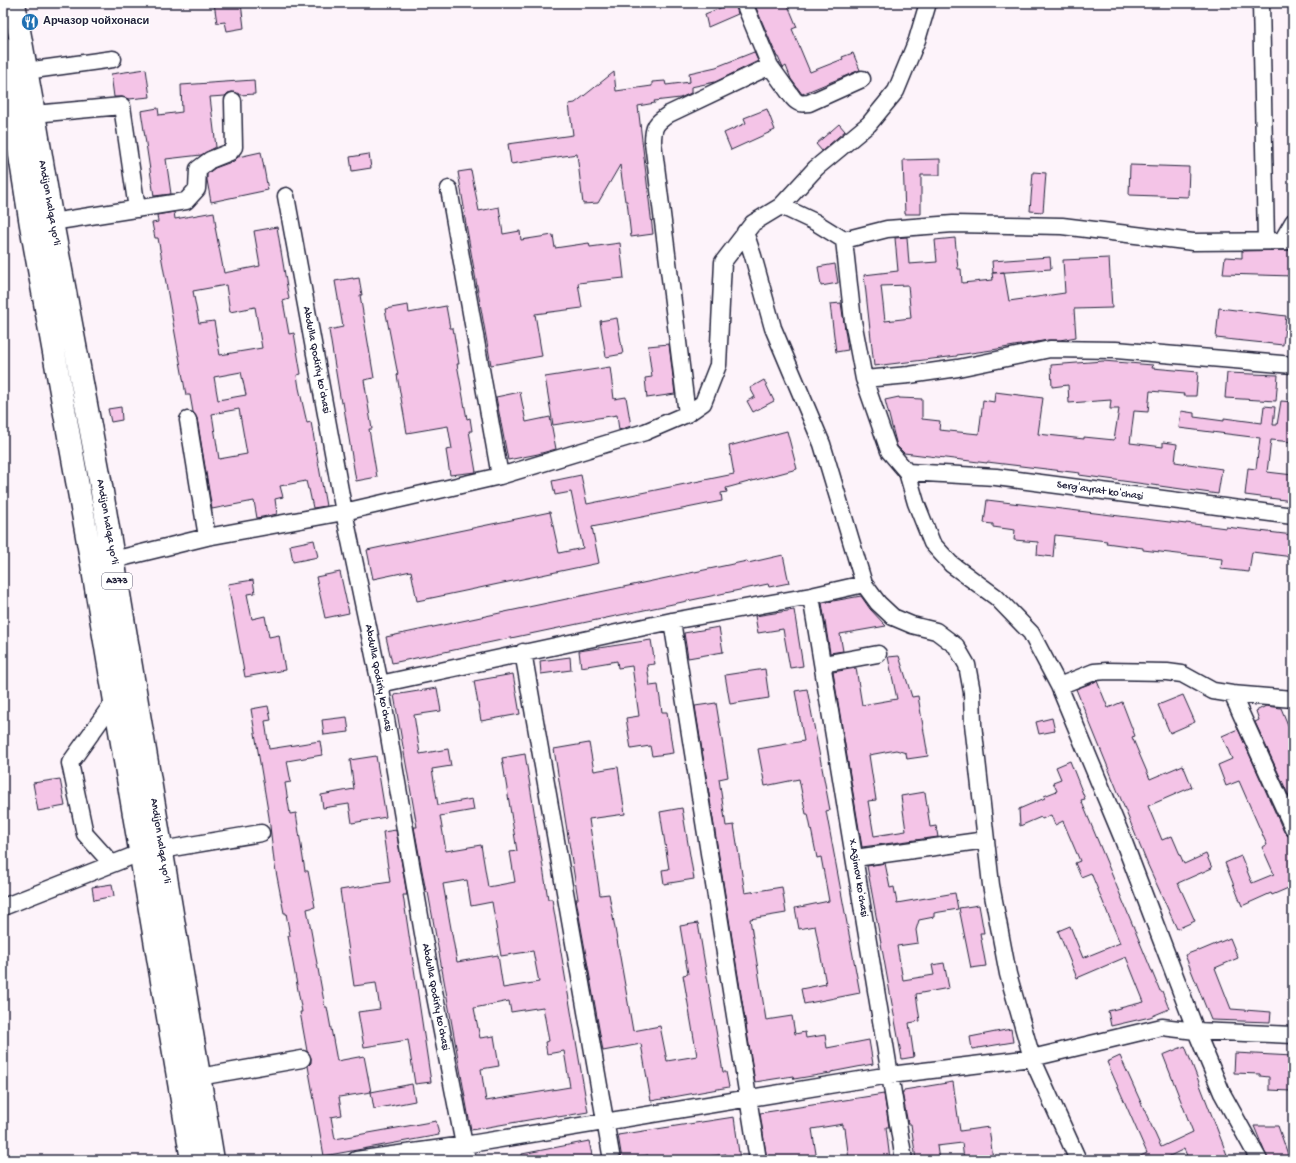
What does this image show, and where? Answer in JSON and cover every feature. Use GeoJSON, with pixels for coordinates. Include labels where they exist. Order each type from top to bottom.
{"type":"FeatureCollection","features":[{"type":"Feature","properties":{"kind":"highway","name":"Andijon halqa yo‘li"},"geometry":{"type":"LineString","coordinates":[[14,3],[52,222],[99,474],[213,1160]]}},
{"type":"Feature","properties":{"kind":"highway","name":"Andijon halqa yo‘li"},"geometry":{"type":"LineString","coordinates":[[3,48],[32,226],[92,564],[192,1160]]}},
{"type":"Feature","properties":{"kind":"street"},"geometry":{"type":"LineString","coordinates":[[744,3],[770,66],[797,103],[809,103],[862,79]]}},
{"type":"Feature","properties":{"kind":"street"},"geometry":{"type":"LineString","coordinates":[[113,560],[207,537],[344,512],[500,476],[645,432],[687,414],[703,403],[718,365],[723,262],[753,222],[781,206],[816,168],[869,124],[896,91],[917,40],[928,3]]}},
{"type":"Feature","properties":{"kind":"street"},"geometry":{"type":"LineString","coordinates":[[1261,3],[1266,241]]}},
{"type":"Feature","properties":{"kind":"street"},"geometry":{"type":"LineString","coordinates":[[26,71],[113,59]]}},
{"type":"Feature","properties":{"kind":"street"},"geometry":{"type":"LineString","coordinates":[[687,414],[654,150],[653,131],[658,121],[669,114],[770,66]]}},
{"type":"Feature","properties":{"kind":"street"},"geometry":{"type":"LineString","coordinates":[[52,222],[186,201],[197,189],[198,169],[210,160],[230,152],[234,147],[232,102]]}},
{"type":"Feature","properties":{"kind":"street"},"geometry":{"type":"LineString","coordinates":[[34,114],[122,106],[137,209]]}},
{"type":"Feature","properties":{"kind":"street"},"geometry":{"type":"LineString","coordinates":[[449,189],[500,476]]}},
{"type":"Feature","properties":{"kind":"street","name":"Abdulla Qodiriy koʻchasi"},"geometry":{"type":"LineString","coordinates":[[286,196],[344,512],[380,684],[427,952],[465,1153]]}},
{"type":"Feature","properties":{"kind":"street"},"geometry":{"type":"LineString","coordinates":[[781,206],[815,222],[844,240],[887,229],[953,224],[1062,226],[1193,242],[1288,241],[1293,222]]}},
{"type":"Feature","properties":{"kind":"street"},"geometry":{"type":"LineString","coordinates":[[745,232],[773,328],[822,444],[864,584],[878,603],[893,617],[912,625],[936,631],[956,646],[967,665],[972,692],[973,724],[991,885],[1008,974],[1032,1058],[1078,1160]]}},
{"type":"Feature","properties":{"kind":"street"},"geometry":{"type":"LineString","coordinates":[[844,240],[853,321],[864,379],[890,451],[907,472],[916,503],[932,543],[951,564],[996,597],[1031,633],[1059,686],[1122,837],[1196,1031],[1222,1093],[1259,1160]]}},
{"type":"Feature","properties":{"kind":"street"},"geometry":{"type":"LineString","coordinates":[[864,379],[930,372],[1050,349],[1116,350],[1293,365]]}},
{"type":"Feature","properties":{"kind":"street"},"geometry":{"type":"LineString","coordinates":[[188,420],[207,537]]}},
{"type":"Feature","properties":{"kind":"street","name":"Sergʻayrat koʻchasi"},"geometry":{"type":"LineString","coordinates":[[907,472],[996,477],[1293,516]]}},
{"type":"Feature","properties":{"kind":"street"},"geometry":{"type":"LineString","coordinates":[[380,684],[672,621],[811,596],[864,584]]}},
{"type":"Feature","properties":{"kind":"street","name":"X.Azimov koʻchasi"},"geometry":{"type":"LineString","coordinates":[[811,596],[904,1160]]}},
{"type":"Feature","properties":{"kind":"street"},"geometry":{"type":"LineString","coordinates":[[672,621],[758,1160]]}},
{"type":"Feature","properties":{"kind":"street"},"geometry":{"type":"LineString","coordinates":[[523,652],[612,1160]]}},
{"type":"Feature","properties":{"kind":"street"},"geometry":{"type":"LineString","coordinates":[[822,664],[878,654]]}},
{"type":"Feature","properties":{"kind":"street"},"geometry":{"type":"LineString","coordinates":[[1059,686],[1094,672],[1167,672],[1182,674],[1213,691],[1232,694],[1293,698]]}},
{"type":"Feature","properties":{"kind":"street"},"geometry":{"type":"LineString","coordinates":[[1232,694],[1293,828]]}},
{"type":"Feature","properties":{"kind":"street"},"geometry":{"type":"LineString","coordinates":[[112,864],[85,834],[70,763],[115,700]]}},
{"type":"Feature","properties":{"kind":"street"},"geometry":{"type":"LineString","coordinates":[[161,850],[261,833]]}},
{"type":"Feature","properties":{"kind":"street"},"geometry":{"type":"LineString","coordinates":[[854,858],[986,840]]}},
{"type":"Feature","properties":{"kind":"street"},"geometry":{"type":"LineString","coordinates":[[3,907],[140,853]]}},
{"type":"Feature","properties":{"kind":"street"},"geometry":{"type":"LineString","coordinates":[[356,1160],[465,1153],[606,1122],[749,1098],[890,1075],[1032,1058],[1162,1027],[1196,1031],[1293,1034]]}},
{"type":"Feature","properties":{"kind":"street"},"geometry":{"type":"LineString","coordinates":[[199,1077],[302,1059]]}},
{"type":"Feature","properties":{"kind":"building"},"geometry":{"type":"Polygon","coordinates":[[[214,3],[241,3],[244,28],[227,31],[225,22],[217,23],[214,3]]]}},
{"type":"Feature","properties":{"kind":"building"},"geometry":{"type":"Polygon","coordinates":[[[735,3],[738,14],[708,27],[705,14],[735,3]]]}},
{"type":"Feature","properties":{"kind":"building"},"geometry":{"type":"Polygon","coordinates":[[[754,3],[787,3],[797,27],[792,29],[810,72],[843,59],[842,57],[853,53],[860,70],[802,94],[791,79],[786,66],[783,68],[777,57],[754,3]]]}},
{"type":"Feature","properties":{"kind":"building"},"geometry":{"type":"Polygon","coordinates":[[[754,52],[758,61],[715,82],[691,87],[691,93],[680,98],[654,101],[655,103],[638,106],[653,234],[631,237],[627,201],[625,201],[620,165],[598,203],[583,204],[577,154],[511,164],[508,144],[573,135],[569,104],[575,103],[614,72],[616,91],[652,86],[652,82],[665,81],[666,85],[690,82],[689,73],[716,67],[754,52]]]}},
{"type":"Feature","properties":{"kind":"building"},"geometry":{"type":"Polygon","coordinates":[[[146,69],[150,97],[129,99],[114,97],[111,74],[146,69]]]}},
{"type":"Feature","properties":{"kind":"building"},"geometry":{"type":"Polygon","coordinates":[[[254,80],[255,94],[240,95],[232,92],[225,96],[210,97],[216,147],[201,155],[166,159],[171,194],[154,196],[141,111],[158,108],[159,115],[182,112],[181,85],[254,80]]]}},
{"type":"Feature","properties":{"kind":"building"},"geometry":{"type":"Polygon","coordinates":[[[767,109],[775,130],[731,150],[724,133],[746,123],[744,118],[767,109]]]}},
{"type":"Feature","properties":{"kind":"building"},"geometry":{"type":"Polygon","coordinates":[[[839,124],[845,131],[822,151],[816,144],[839,124]]]}},
{"type":"Feature","properties":{"kind":"building"},"geometry":{"type":"Polygon","coordinates":[[[261,152],[268,190],[211,202],[207,174],[215,168],[234,161],[238,157],[261,152]]]}},
{"type":"Feature","properties":{"kind":"building"},"geometry":{"type":"Polygon","coordinates":[[[369,154],[371,168],[352,171],[350,157],[369,154]]]}},
{"type":"Feature","properties":{"kind":"building"},"geometry":{"type":"Polygon","coordinates":[[[940,159],[940,175],[921,175],[921,214],[905,214],[903,160],[940,159]]]}},
{"type":"Feature","properties":{"kind":"building"},"geometry":{"type":"Polygon","coordinates":[[[1130,165],[1189,167],[1188,197],[1129,195],[1130,165]]]}},
{"type":"Feature","properties":{"kind":"building"},"geometry":{"type":"Polygon","coordinates":[[[471,170],[479,211],[499,207],[503,234],[520,231],[521,240],[553,235],[555,248],[589,243],[590,247],[620,243],[624,278],[578,283],[582,308],[535,314],[542,356],[491,365],[458,172],[471,170]]]}},
{"type":"Feature","properties":{"kind":"building"},"geometry":{"type":"Polygon","coordinates":[[[1033,172],[1046,173],[1043,212],[1030,211],[1033,172]]]}},
{"type":"Feature","properties":{"kind":"building"},"geometry":{"type":"Polygon","coordinates":[[[174,212],[175,219],[214,212],[215,227],[224,273],[260,266],[254,231],[277,227],[289,299],[283,301],[289,334],[294,333],[301,374],[297,375],[299,388],[307,423],[311,422],[326,506],[313,508],[306,481],[280,486],[283,497],[275,499],[277,514],[257,518],[254,501],[212,509],[197,418],[193,412],[190,395],[186,395],[158,238],[155,238],[152,223],[158,222],[157,215],[174,212]],[[226,285],[193,291],[199,323],[214,321],[220,355],[262,348],[255,307],[230,312],[226,285]],[[241,372],[214,377],[218,400],[246,395],[241,372]],[[239,409],[212,414],[219,459],[247,454],[239,409]]]}},
{"type":"Feature","properties":{"kind":"building"},"geometry":{"type":"Polygon","coordinates":[[[907,237],[909,264],[937,262],[935,240],[955,238],[958,269],[961,269],[962,283],[993,280],[992,273],[1004,272],[1009,301],[1065,293],[1063,260],[1109,258],[1112,308],[1074,309],[1076,337],[1060,340],[1048,340],[957,356],[874,366],[864,275],[898,271],[895,238],[907,237]],[[908,285],[881,286],[885,321],[911,318],[908,285]]]}},
{"type":"Feature","properties":{"kind":"building"},"geometry":{"type":"Polygon","coordinates":[[[1293,250],[1293,276],[1223,274],[1225,257],[1242,258],[1242,251],[1293,250]]]}},
{"type":"Feature","properties":{"kind":"building"},"geometry":{"type":"Polygon","coordinates":[[[1050,257],[1051,269],[993,273],[992,261],[1050,257]]]}},
{"type":"Feature","properties":{"kind":"building"},"geometry":{"type":"Polygon","coordinates":[[[835,264],[838,283],[821,286],[818,267],[835,264]]]}},
{"type":"Feature","properties":{"kind":"building"},"geometry":{"type":"Polygon","coordinates":[[[359,278],[362,295],[360,295],[374,378],[364,380],[372,429],[369,429],[377,477],[356,481],[329,330],[343,327],[335,281],[359,278]]]}},
{"type":"Feature","properties":{"kind":"building"},"geometry":{"type":"Polygon","coordinates":[[[841,303],[848,350],[836,352],[830,304],[841,303]]]}},
{"type":"Feature","properties":{"kind":"building"},"geometry":{"type":"Polygon","coordinates":[[[408,305],[409,313],[446,306],[450,328],[453,328],[459,364],[457,364],[467,419],[470,418],[472,431],[469,431],[476,472],[450,475],[446,450],[452,449],[448,426],[407,433],[398,375],[385,309],[408,305]]]}},
{"type":"Feature","properties":{"kind":"building"},"geometry":{"type":"Polygon","coordinates":[[[1219,308],[1286,316],[1283,345],[1216,338],[1219,308]]]}},
{"type":"Feature","properties":{"kind":"building"},"geometry":{"type":"Polygon","coordinates":[[[617,318],[623,354],[606,357],[600,321],[617,318]]]}},
{"type":"Feature","properties":{"kind":"building"},"geometry":{"type":"Polygon","coordinates":[[[669,344],[675,394],[647,398],[645,378],[652,377],[648,346],[669,344]]]}},
{"type":"Feature","properties":{"kind":"building"},"geometry":{"type":"Polygon","coordinates":[[[1103,361],[1153,365],[1152,368],[1198,372],[1196,396],[1183,396],[1184,394],[1150,391],[1148,412],[1134,411],[1130,443],[1163,447],[1163,442],[1177,444],[1175,462],[1222,469],[1218,494],[1079,475],[1080,473],[904,453],[897,446],[885,400],[899,397],[922,399],[922,419],[940,421],[939,430],[979,434],[983,400],[994,402],[995,392],[1043,398],[1038,434],[1084,439],[1084,437],[1114,440],[1119,409],[1110,409],[1111,400],[1069,403],[1068,385],[1052,387],[1051,365],[1103,361]]]}},
{"type":"Feature","properties":{"kind":"building"},"geometry":{"type":"Polygon","coordinates":[[[610,367],[614,399],[626,397],[631,426],[619,430],[617,415],[553,425],[545,377],[610,367]]]}},
{"type":"Feature","properties":{"kind":"building"},"geometry":{"type":"Polygon","coordinates":[[[1227,373],[1278,375],[1276,401],[1225,398],[1227,373]]]}},
{"type":"Feature","properties":{"kind":"building"},"geometry":{"type":"Polygon","coordinates":[[[764,380],[774,401],[753,412],[747,401],[755,397],[750,388],[764,380]]]}},
{"type":"Feature","properties":{"kind":"building"},"geometry":{"type":"Polygon","coordinates":[[[520,392],[526,422],[550,417],[556,449],[508,460],[496,397],[520,392]]]}},
{"type":"Feature","properties":{"kind":"building"},"geometry":{"type":"Polygon","coordinates":[[[1281,401],[1293,402],[1293,442],[1271,440],[1267,472],[1293,475],[1293,501],[1245,495],[1248,468],[1256,469],[1260,438],[1179,428],[1181,411],[1194,413],[1194,417],[1224,421],[1224,418],[1262,423],[1264,406],[1275,407],[1273,425],[1277,425],[1281,401]]]}},
{"type":"Feature","properties":{"kind":"building"},"geometry":{"type":"Polygon","coordinates":[[[121,407],[122,420],[111,422],[108,409],[121,407]]]}},
{"type":"Feature","properties":{"kind":"building"},"geometry":{"type":"Polygon","coordinates":[[[787,431],[797,469],[726,488],[727,492],[721,493],[722,501],[592,527],[599,563],[417,601],[411,571],[373,579],[367,550],[550,512],[559,553],[583,548],[571,492],[555,495],[552,481],[581,475],[587,504],[734,474],[729,446],[787,431]]]}},
{"type":"Feature","properties":{"kind":"building"},"geometry":{"type":"Polygon","coordinates":[[[987,500],[1186,524],[1293,535],[1293,557],[1252,552],[1249,572],[1221,569],[1222,559],[1143,550],[1143,548],[1106,543],[1107,541],[1055,535],[1053,557],[1037,555],[1038,542],[1014,540],[1015,530],[993,527],[993,524],[984,523],[987,500]]]}},
{"type":"Feature","properties":{"kind":"building"},"geometry":{"type":"Polygon","coordinates":[[[314,540],[318,557],[293,562],[290,545],[314,540]]]}},
{"type":"Feature","properties":{"kind":"building"},"geometry":{"type":"Polygon","coordinates":[[[783,555],[789,583],[769,587],[768,584],[392,663],[386,637],[747,561],[748,563],[783,555]]]}},
{"type":"Feature","properties":{"kind":"building"},"geometry":{"type":"Polygon","coordinates":[[[340,572],[349,613],[325,618],[316,577],[340,572]]]}},
{"type":"Feature","properties":{"kind":"building"},"geometry":{"type":"Polygon","coordinates":[[[253,580],[255,593],[247,594],[252,619],[265,616],[269,637],[279,635],[285,670],[245,677],[228,584],[253,580]]]}},
{"type":"Feature","properties":{"kind":"building"},"geometry":{"type":"Polygon","coordinates":[[[861,596],[870,609],[886,626],[840,634],[843,651],[830,653],[822,603],[861,596]]]}},
{"type":"Feature","properties":{"kind":"building"},"geometry":{"type":"Polygon","coordinates":[[[794,610],[803,666],[790,668],[783,629],[758,633],[755,616],[794,610]]]}},
{"type":"Feature","properties":{"kind":"building"},"geometry":{"type":"Polygon","coordinates":[[[719,627],[723,652],[688,658],[684,633],[719,627]]]}},
{"type":"Feature","properties":{"kind":"building"},"geometry":{"type":"Polygon","coordinates":[[[651,640],[655,664],[647,665],[650,686],[658,685],[662,712],[667,712],[673,753],[652,756],[650,746],[631,749],[626,718],[639,716],[632,666],[618,668],[617,661],[581,667],[579,651],[651,640]]]}},
{"type":"Feature","properties":{"kind":"building"},"geometry":{"type":"Polygon","coordinates":[[[899,656],[912,697],[918,696],[928,756],[907,759],[906,753],[896,750],[869,755],[876,800],[868,801],[874,836],[906,831],[901,796],[925,792],[930,827],[936,826],[938,837],[862,847],[833,672],[856,668],[862,705],[897,699],[888,657],[899,656]]]}},
{"type":"Feature","properties":{"kind":"building"},"geometry":{"type":"Polygon","coordinates":[[[570,657],[571,670],[541,674],[540,661],[570,657]]]}},
{"type":"Feature","properties":{"kind":"building"},"geometry":{"type":"Polygon","coordinates":[[[765,669],[769,698],[730,704],[725,675],[765,669]]]}},
{"type":"Feature","properties":{"kind":"building"},"geometry":{"type":"Polygon","coordinates":[[[513,674],[520,714],[481,721],[474,681],[513,674]]]}},
{"type":"Feature","properties":{"kind":"building"},"geometry":{"type":"Polygon","coordinates":[[[1097,681],[1108,708],[1122,702],[1135,736],[1132,737],[1150,779],[1183,765],[1192,787],[1148,806],[1162,840],[1172,836],[1184,864],[1206,854],[1212,868],[1178,883],[1195,921],[1177,929],[1147,863],[1076,689],[1097,681]]]}},
{"type":"Feature","properties":{"kind":"building"},"geometry":{"type":"Polygon","coordinates":[[[437,688],[441,711],[414,715],[420,754],[448,749],[451,766],[432,769],[438,805],[472,799],[474,810],[440,816],[446,851],[481,845],[488,887],[515,882],[510,852],[517,851],[502,758],[525,754],[548,899],[552,899],[588,1112],[558,1117],[557,1115],[471,1130],[428,892],[426,892],[414,827],[417,827],[394,695],[437,688]],[[467,880],[443,884],[457,962],[498,955],[503,988],[539,982],[533,951],[501,956],[492,902],[471,906],[467,880]],[[509,1001],[474,1008],[480,1038],[494,1036],[499,1066],[481,1069],[486,1101],[570,1087],[564,1051],[547,1054],[545,1042],[549,1041],[543,1007],[511,1012],[509,1001]]]}},
{"type":"Feature","properties":{"kind":"building"},"geometry":{"type":"Polygon","coordinates":[[[807,689],[830,810],[826,811],[860,993],[804,1004],[801,989],[826,984],[815,926],[799,929],[795,908],[829,901],[821,857],[817,858],[799,779],[765,786],[758,749],[804,741],[795,691],[807,689]]]}},
{"type":"Feature","properties":{"kind":"building"},"geometry":{"type":"Polygon","coordinates":[[[1183,695],[1195,722],[1170,733],[1158,705],[1183,695]]]}},
{"type":"Feature","properties":{"kind":"building"},"geometry":{"type":"Polygon","coordinates":[[[716,703],[728,777],[719,779],[726,826],[734,825],[745,893],[782,887],[786,913],[750,919],[766,1020],[792,1016],[795,1034],[805,1032],[806,1038],[825,1035],[827,1048],[869,1040],[873,1064],[794,1079],[793,1076],[755,1082],[695,706],[716,703]]]}},
{"type":"Feature","properties":{"kind":"building"},"geometry":{"type":"Polygon","coordinates":[[[268,706],[271,720],[265,721],[269,749],[320,741],[322,755],[287,761],[291,782],[285,783],[290,814],[296,813],[305,871],[308,871],[315,907],[307,909],[325,1007],[327,1007],[337,1061],[364,1056],[371,1092],[339,1097],[342,1115],[331,1117],[335,1139],[436,1121],[439,1135],[324,1156],[308,1066],[311,1063],[311,1058],[307,1051],[300,1012],[302,1012],[288,936],[290,936],[274,861],[269,817],[251,709],[268,706]]]}},
{"type":"Feature","properties":{"kind":"building"},"geometry":{"type":"Polygon","coordinates":[[[1266,706],[1281,708],[1293,737],[1293,805],[1255,722],[1259,720],[1256,711],[1266,706]]]}},
{"type":"Feature","properties":{"kind":"building"},"geometry":{"type":"Polygon","coordinates":[[[347,717],[349,732],[324,735],[322,720],[347,717]]]}},
{"type":"Feature","properties":{"kind":"building"},"geometry":{"type":"Polygon","coordinates":[[[1052,718],[1055,731],[1039,734],[1036,722],[1052,718]]]}},
{"type":"Feature","properties":{"kind":"building"},"geometry":{"type":"Polygon","coordinates":[[[1238,729],[1284,832],[1288,836],[1293,837],[1293,886],[1272,895],[1271,893],[1242,906],[1225,863],[1241,856],[1252,883],[1274,874],[1262,847],[1267,845],[1239,781],[1226,786],[1218,765],[1232,759],[1222,736],[1238,729]]]}},
{"type":"Feature","properties":{"kind":"building"},"geometry":{"type":"Polygon","coordinates":[[[589,743],[594,771],[618,767],[625,814],[589,819],[600,895],[609,894],[633,1031],[660,1026],[667,1061],[697,1056],[683,975],[688,974],[680,926],[698,923],[723,1072],[726,1072],[729,1087],[651,1101],[641,1044],[603,1051],[576,899],[578,899],[554,749],[589,743]]]}},
{"type":"Feature","properties":{"kind":"building"},"geometry":{"type":"Polygon","coordinates":[[[376,756],[386,817],[352,823],[349,804],[323,808],[321,795],[354,789],[350,760],[376,756]]]}},
{"type":"Feature","properties":{"kind":"building"},"geometry":{"type":"Polygon","coordinates":[[[1070,761],[1085,799],[1081,800],[1160,991],[1162,991],[1169,1009],[1150,1017],[1111,1026],[1108,1011],[1144,1002],[1126,957],[1077,978],[1058,931],[1070,926],[1083,958],[1120,943],[1091,873],[1081,877],[1075,863],[1080,861],[1063,821],[1055,825],[1051,815],[1042,819],[1041,817],[1020,826],[1019,809],[1057,791],[1053,782],[1061,779],[1056,767],[1070,761]]]}},
{"type":"Feature","properties":{"kind":"building"},"geometry":{"type":"Polygon","coordinates":[[[60,779],[65,806],[38,811],[33,783],[60,779]]]}},
{"type":"Feature","properties":{"kind":"building"},"geometry":{"type":"Polygon","coordinates":[[[682,808],[694,879],[664,884],[662,870],[669,869],[660,812],[682,808]]]}},
{"type":"Feature","properties":{"kind":"building"},"geometry":{"type":"Polygon","coordinates":[[[396,830],[407,895],[403,895],[431,1082],[415,1084],[408,1040],[364,1047],[358,1012],[380,1009],[376,983],[354,986],[340,890],[390,882],[383,832],[396,830]]]}},
{"type":"Feature","properties":{"kind":"building"},"geometry":{"type":"Polygon","coordinates":[[[885,863],[890,888],[894,887],[897,903],[955,893],[958,909],[934,913],[934,917],[919,920],[916,930],[918,943],[897,946],[903,980],[934,975],[932,965],[944,963],[949,988],[916,994],[920,1021],[909,1023],[914,1057],[902,1059],[867,866],[885,863]]]}},
{"type":"Feature","properties":{"kind":"building"},"geometry":{"type":"Polygon","coordinates":[[[112,884],[114,896],[94,900],[92,887],[112,884]]]}},
{"type":"Feature","properties":{"kind":"building"},"geometry":{"type":"Polygon","coordinates":[[[979,905],[984,933],[980,933],[986,966],[971,968],[959,908],[979,905]]]}},
{"type":"Feature","properties":{"kind":"building"},"geometry":{"type":"Polygon","coordinates":[[[1230,938],[1238,958],[1215,968],[1231,1009],[1271,1012],[1270,1022],[1211,1020],[1185,955],[1198,950],[1199,951],[1230,938]]]}},
{"type":"Feature","properties":{"kind":"building"},"geometry":{"type":"Polygon","coordinates":[[[1011,1029],[1013,1042],[972,1049],[970,1037],[1011,1029]]]}},
{"type":"Feature","properties":{"kind":"building"},"geometry":{"type":"Polygon","coordinates":[[[1185,1046],[1229,1160],[1189,1160],[1184,1149],[1166,1158],[1167,1160],[1132,1160],[1147,1153],[1107,1062],[1120,1056],[1161,1147],[1193,1132],[1163,1055],[1185,1046]]]}},
{"type":"Feature","properties":{"kind":"building"},"geometry":{"type":"Polygon","coordinates":[[[1235,1053],[1293,1056],[1291,1091],[1269,1090],[1269,1077],[1260,1076],[1260,1074],[1234,1073],[1235,1053]]]}},
{"type":"Feature","properties":{"kind":"building"},"geometry":{"type":"Polygon","coordinates":[[[953,1082],[960,1131],[989,1127],[993,1160],[964,1160],[962,1143],[937,1146],[939,1160],[916,1160],[911,1124],[908,1124],[902,1092],[904,1092],[904,1090],[953,1082]]]}},
{"type":"Feature","properties":{"kind":"building"},"geometry":{"type":"Polygon","coordinates":[[[412,1084],[415,1101],[374,1109],[371,1092],[412,1084]]]}},
{"type":"Feature","properties":{"kind":"building"},"geometry":{"type":"Polygon","coordinates":[[[884,1094],[889,1127],[886,1127],[890,1160],[849,1160],[845,1128],[843,1128],[843,1124],[812,1129],[817,1160],[767,1160],[760,1113],[884,1094]]]}},
{"type":"Feature","properties":{"kind":"building"},"geometry":{"type":"Polygon","coordinates":[[[734,1117],[740,1160],[727,1160],[726,1154],[700,1158],[700,1160],[649,1160],[648,1155],[622,1159],[618,1135],[734,1117]]]}},
{"type":"Feature","properties":{"kind":"building"},"geometry":{"type":"Polygon","coordinates":[[[1254,1126],[1278,1126],[1290,1160],[1268,1160],[1254,1126]]]}},
{"type":"Feature","properties":{"kind":"building"},"geometry":{"type":"Polygon","coordinates":[[[589,1141],[593,1160],[522,1160],[522,1154],[589,1141]]]}},
{"type":"Feature","properties":{"kind":"place","name":"Арчазор чойхонаси"},"geometry":{"type":"Point","coordinates":[30,22]}}]}
